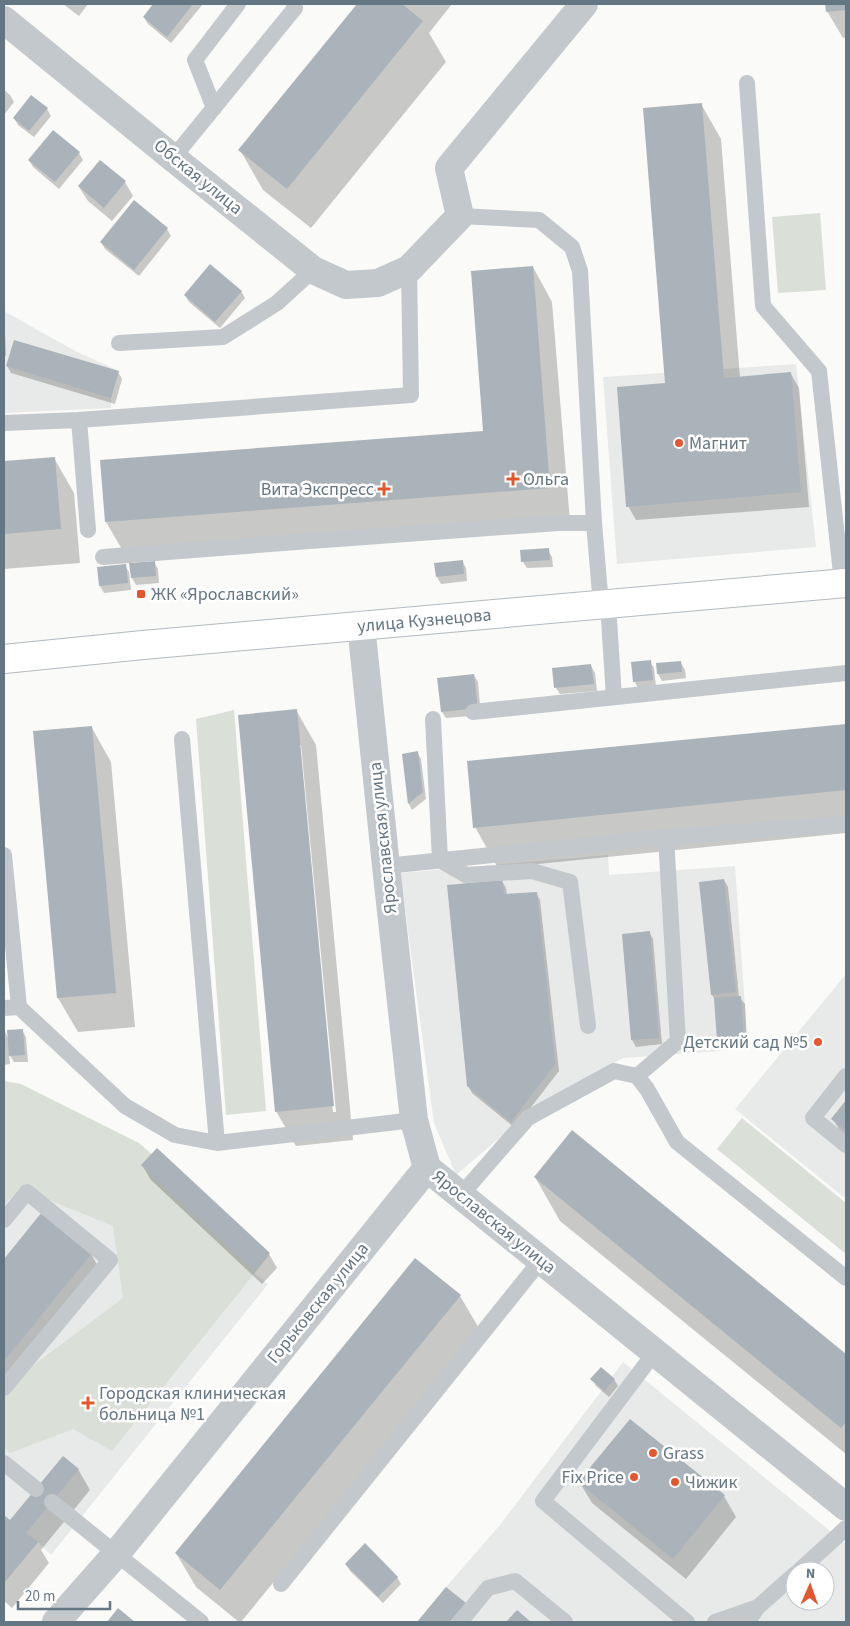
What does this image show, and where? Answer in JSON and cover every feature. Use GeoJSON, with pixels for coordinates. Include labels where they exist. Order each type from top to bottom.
{"type":"FeatureCollection","features":[{"type":"Feature","properties":{"kind":"street"},"geometry":{"type":"LineString","coordinates":[[409,270],[460,216],[448,168],[584,4]]}},
{"type":"Feature","properties":{"kind":"street","name":"Обская улица"},"geometry":{"type":"LineString","coordinates":[[5,22],[313,270],[346,285],[378,283],[409,270]]}},
{"type":"Feature","properties":{"kind":"street","name":"улица Кузнецова"},"geometry":{"type":"LineString","coordinates":[[4,659],[361,625],[844,583]]}},
{"type":"Feature","properties":{"kind":"street","name":"Ярославская улица"},"geometry":{"type":"LineString","coordinates":[[361,625],[414,1120],[427,1168],[846,1507]]}},
{"type":"Feature","properties":{"kind":"street","name":"Горьковская улица"},"geometry":{"type":"LineString","coordinates":[[56,1622],[116,1553],[427,1168]]}},
{"type":"Feature","properties":{"kind":"lane"},"geometry":{"type":"LineString","coordinates":[[214,108],[195,60],[238,4]]}},
{"type":"Feature","properties":{"kind":"lane"},"geometry":{"type":"LineString","coordinates":[[173,158],[295,8],[294,4]]}},
{"type":"Feature","properties":{"kind":"lane"},"geometry":{"type":"LineString","coordinates":[[747,83],[763,306],[819,371],[839,489],[844,583]]}},
{"type":"Feature","properties":{"kind":"lane"},"geometry":{"type":"LineString","coordinates":[[460,216],[539,220],[572,247],[580,271],[594,522],[605,605],[614,697]]}},
{"type":"Feature","properties":{"kind":"lane"},"geometry":{"type":"LineString","coordinates":[[119,343],[223,337],[277,303],[313,270]]}},
{"type":"Feature","properties":{"kind":"lane"},"geometry":{"type":"LineString","coordinates":[[4,423],[79,420],[412,395],[409,270]]}},
{"type":"Feature","properties":{"kind":"lane"},"geometry":{"type":"LineString","coordinates":[[79,420],[88,530]]}},
{"type":"Feature","properties":{"kind":"lane"},"geometry":{"type":"LineString","coordinates":[[103,557],[370,536],[594,522]]}},
{"type":"Feature","properties":{"kind":"lane"},"geometry":{"type":"LineString","coordinates":[[473,712],[846,673]]}},
{"type":"Feature","properties":{"kind":"lane"},"geometry":{"type":"LineString","coordinates":[[433,719],[440,860]]}},
{"type":"Feature","properties":{"kind":"lane"},"geometry":{"type":"LineString","coordinates":[[182,739],[217,1143]]}},
{"type":"Feature","properties":{"kind":"lane"},"geometry":{"type":"LineString","coordinates":[[386,866],[666,837],[846,824]]}},
{"type":"Feature","properties":{"kind":"lane"},"geometry":{"type":"LineString","coordinates":[[637,1076],[678,1041],[666,837]]}},
{"type":"Feature","properties":{"kind":"lane"},"geometry":{"type":"LineString","coordinates":[[4,855],[11,1008],[125,1106],[174,1135],[217,1143],[414,1120]]}},
{"type":"Feature","properties":{"kind":"lane"},"geometry":{"type":"LineString","coordinates":[[440,860],[466,875],[532,870],[570,882],[588,1026]]}},
{"type":"Feature","properties":{"kind":"lane"},"geometry":{"type":"LineString","coordinates":[[460,1196],[528,1118],[614,1071],[637,1076],[677,1142],[846,1278]]}},
{"type":"Feature","properties":{"kind":"lane"},"geometry":{"type":"LineString","coordinates":[[846,1076],[813,1118],[846,1145]]}},
{"type":"Feature","properties":{"kind":"lane"},"geometry":{"type":"LineString","coordinates":[[4,1220],[27,1192],[110,1260],[4,1388]]}},
{"type":"Feature","properties":{"kind":"lane"},"geometry":{"type":"LineString","coordinates":[[282,1584],[541,1260]]}},
{"type":"Feature","properties":{"kind":"lane"},"geometry":{"type":"LineString","coordinates":[[655,1352],[543,1501],[687,1622]]}},
{"type":"Feature","properties":{"kind":"lane"},"geometry":{"type":"LineString","coordinates":[[4,1462],[36,1489]]}},
{"type":"Feature","properties":{"kind":"lane"},"geometry":{"type":"LineString","coordinates":[[52,1502],[201,1622]]}},
{"type":"Feature","properties":{"kind":"lane"},"geometry":{"type":"LineString","coordinates":[[810,1561],[846,1528]]}},
{"type":"Feature","properties":{"kind":"lane"},"geometry":{"type":"LineString","coordinates":[[460,1622],[488,1588],[515,1581],[565,1622]]}},
{"type":"Feature","properties":{"kind":"lane"},"geometry":{"type":"LineString","coordinates":[[747,1622],[758,1607],[785,1583]]}},
{"type":"Feature","properties":{"kind":"lane"},"geometry":{"type":"LineString","coordinates":[[715,1622],[758,1607]]}},
{"type":"Feature","properties":{"kind":"shaded area"},"geometry":{"type":"Polygon","coordinates":[[[820,213],[826,290],[778,293],[772,217],[820,213]]]}},
{"type":"Feature","properties":{"kind":"shaded area"},"geometry":{"type":"Polygon","coordinates":[[[4,311],[75,351],[119,371],[111,398],[111,408],[4,413],[4,311]]]}},
{"type":"Feature","properties":{"kind":"shaded area"},"geometry":{"type":"Polygon","coordinates":[[[796,364],[816,547],[617,564],[603,377],[796,364]]]}},
{"type":"Feature","properties":{"kind":"shaded area"},"geometry":{"type":"Polygon","coordinates":[[[234,710],[266,1111],[226,1115],[196,719],[234,710]]]}},
{"type":"Feature","properties":{"kind":"shaded area"},"geometry":{"type":"Polygon","coordinates":[[[608,855],[609,875],[735,866],[748,1049],[623,1058],[531,1111],[456,1175],[434,1123],[400,873],[608,855]]]}},
{"type":"Feature","properties":{"kind":"shaded area","name":"Детский сад №5"},"geometry":{"type":"Polygon","coordinates":[[[846,974],[846,1199],[735,1109],[846,974]]]}},
{"type":"Feature","properties":{"kind":"shaded area"},"geometry":{"type":"Polygon","coordinates":[[[4,1081],[21,1084],[139,1143],[269,1255],[112,1451],[73,1429],[10,1453],[4,1447],[4,1393],[11,1382],[123,1298],[113,1226],[20,1188],[4,1205],[4,1081]]]}},
{"type":"Feature","properties":{"kind":"shaded area"},"geometry":{"type":"Polygon","coordinates":[[[742,1118],[846,1203],[846,1254],[717,1149],[742,1118]]]}},
{"type":"Feature","properties":{"kind":"shaded area","name":"Городская клиническая больница №1"},"geometry":{"type":"Polygon","coordinates":[[[4,1136],[122,1168],[268,1284],[51,1555],[38,1542],[4,1583],[4,1136]]]}},
{"type":"Feature","properties":{"kind":"shaded area"},"geometry":{"type":"Polygon","coordinates":[[[623,1362],[846,1544],[846,1622],[417,1622],[500,1525],[623,1362]]]}},
{"type":"Feature","properties":{"kind":"building"},"geometry":{"type":"Polygon","coordinates":[[[153,4],[193,4],[167,37],[143,17],[153,4]]]}},
{"type":"Feature","properties":{"kind":"building"},"geometry":{"type":"Polygon","coordinates":[[[357,4],[402,4],[423,21],[287,189],[238,150],[357,4]]]}},
{"type":"Feature","properties":{"kind":"building"},"geometry":{"type":"Polygon","coordinates":[[[825,4],[846,4],[846,10],[826,12],[825,4]]]}},
{"type":"Feature","properties":{"kind":"building"},"geometry":{"type":"Polygon","coordinates":[[[31,95],[48,108],[29,131],[13,118],[31,95]]]}},
{"type":"Feature","properties":{"kind":"building"},"geometry":{"type":"Polygon","coordinates":[[[702,103],[724,378],[791,372],[801,492],[626,507],[617,387],[665,383],[643,108],[702,103]]]}},
{"type":"Feature","properties":{"kind":"building"},"geometry":{"type":"Polygon","coordinates":[[[53,130],[80,152],[55,182],[28,160],[53,130]]]}},
{"type":"Feature","properties":{"kind":"building"},"geometry":{"type":"Polygon","coordinates":[[[100,160],[126,181],[104,208],[78,186],[100,160]]]}},
{"type":"Feature","properties":{"kind":"building"},"geometry":{"type":"Polygon","coordinates":[[[134,200],[168,228],[134,270],[100,242],[134,200]]]}},
{"type":"Feature","properties":{"kind":"building"},"geometry":{"type":"Polygon","coordinates":[[[210,264],[242,291],[215,322],[184,295],[210,264]]]}},
{"type":"Feature","properties":{"kind":"building"},"geometry":{"type":"Polygon","coordinates":[[[533,266],[550,488],[105,522],[100,460],[483,431],[471,271],[533,266]]]}},
{"type":"Feature","properties":{"kind":"building"},"geometry":{"type":"Polygon","coordinates":[[[14,340],[119,371],[111,398],[6,366],[14,340]]]}},
{"type":"Feature","properties":{"kind":"building"},"geometry":{"type":"Polygon","coordinates":[[[55,457],[61,529],[4,534],[4,461],[55,457]]]}},
{"type":"Feature","properties":{"kind":"building"},"geometry":{"type":"Polygon","coordinates":[[[549,548],[550,560],[521,562],[520,550],[549,548]]]}},
{"type":"Feature","properties":{"kind":"building"},"geometry":{"type":"Polygon","coordinates":[[[463,560],[464,574],[436,577],[434,563],[463,560]]]}},
{"type":"Feature","properties":{"kind":"building"},"geometry":{"type":"Polygon","coordinates":[[[155,561],[156,576],[131,578],[129,563],[155,561]]]}},
{"type":"Feature","properties":{"kind":"building"},"geometry":{"type":"Polygon","coordinates":[[[126,564],[128,583],[99,586],[97,567],[126,564]]]}},
{"type":"Feature","properties":{"kind":"building"},"geometry":{"type":"Polygon","coordinates":[[[651,660],[653,680],[633,682],[631,662],[651,660]]]}},
{"type":"Feature","properties":{"kind":"building"},"geometry":{"type":"Polygon","coordinates":[[[681,661],[682,672],[657,674],[656,663],[681,661]]]}},
{"type":"Feature","properties":{"kind":"building"},"geometry":{"type":"Polygon","coordinates":[[[591,664],[594,684],[554,688],[552,668],[591,664]]]}},
{"type":"Feature","properties":{"kind":"building"},"geometry":{"type":"Polygon","coordinates":[[[474,674],[478,708],[441,712],[437,678],[474,674]]]}},
{"type":"Feature","properties":{"kind":"building"},"geometry":{"type":"Polygon","coordinates":[[[297,709],[334,1106],[275,1112],[238,715],[297,709]]]}},
{"type":"Feature","properties":{"kind":"building"},"geometry":{"type":"Polygon","coordinates":[[[846,724],[846,790],[473,828],[467,761],[846,724]]]}},
{"type":"Feature","properties":{"kind":"building"},"geometry":{"type":"Polygon","coordinates":[[[92,726],[116,993],[57,998],[33,731],[92,726]]]}},
{"type":"Feature","properties":{"kind":"building"},"geometry":{"type":"Polygon","coordinates":[[[418,751],[423,792],[408,804],[402,754],[418,751]]]}},
{"type":"Feature","properties":{"kind":"building"},"geometry":{"type":"Polygon","coordinates":[[[724,879],[736,992],[711,995],[699,882],[724,879]]]}},
{"type":"Feature","properties":{"kind":"building"},"geometry":{"type":"Polygon","coordinates":[[[502,880],[504,894],[537,892],[555,1064],[511,1122],[467,1086],[447,885],[502,880]]]}},
{"type":"Feature","properties":{"kind":"building"},"geometry":{"type":"Polygon","coordinates":[[[650,931],[659,1038],[631,1040],[622,934],[650,931]]]}},
{"type":"Feature","properties":{"kind":"building"},"geometry":{"type":"Polygon","coordinates":[[[741,996],[744,1040],[717,1041],[714,998],[741,996]]]}},
{"type":"Feature","properties":{"kind":"building"},"geometry":{"type":"Polygon","coordinates":[[[23,1029],[25,1055],[9,1056],[7,1030],[23,1029]]]}},
{"type":"Feature","properties":{"kind":"building"},"geometry":{"type":"Polygon","coordinates":[[[846,1100],[846,1131],[831,1119],[846,1100]]]}},
{"type":"Feature","properties":{"kind":"building"},"geometry":{"type":"Polygon","coordinates":[[[572,1130],[846,1354],[846,1422],[841,1428],[534,1177],[572,1130]]]}},
{"type":"Feature","properties":{"kind":"building"},"geometry":{"type":"Polygon","coordinates":[[[157,1148],[270,1253],[254,1271],[141,1165],[157,1148]]]}},
{"type":"Feature","properties":{"kind":"building"},"geometry":{"type":"Polygon","coordinates":[[[42,1212],[92,1253],[4,1361],[4,1259],[42,1212]]]}},
{"type":"Feature","properties":{"kind":"building"},"geometry":{"type":"Polygon","coordinates":[[[415,1258],[461,1295],[220,1590],[175,1553],[415,1258]]]}},
{"type":"Feature","properties":{"kind":"building"},"geometry":{"type":"Polygon","coordinates":[[[601,1367],[615,1379],[604,1391],[590,1379],[601,1367]]]}},
{"type":"Feature","properties":{"kind":"building"},"geometry":{"type":"Polygon","coordinates":[[[630,1419],[725,1495],[673,1559],[578,1482],[630,1419]]]}},
{"type":"Feature","properties":{"kind":"building"},"geometry":{"type":"Polygon","coordinates":[[[63,1456],[79,1469],[26,1533],[38,1542],[4,1583],[4,1515],[10,1520],[63,1456]]]}},
{"type":"Feature","properties":{"kind":"building"},"geometry":{"type":"Polygon","coordinates":[[[365,1543],[398,1577],[378,1597],[345,1564],[365,1543]]]}},
{"type":"Feature","properties":{"kind":"building"},"geometry":{"type":"Polygon","coordinates":[[[446,1587],[466,1603],[450,1622],[417,1622],[446,1587]]]}},
{"type":"Feature","properties":{"kind":"building"},"geometry":{"type":"Polygon","coordinates":[[[118,1608],[135,1622],[107,1622],[118,1608]]]}},
{"type":"Feature","properties":{"kind":"building"},"geometry":{"type":"Polygon","coordinates":[[[517,1610],[531,1622],[506,1622],[517,1610]]]}},
{"type":"Feature","properties":{"kind":"place","name":"Магнит"},"geometry":{"type":"Point","coordinates":[679,443]}},
{"type":"Feature","properties":{"kind":"place","name":"Ольга"},"geometry":{"type":"Point","coordinates":[513,479]}},
{"type":"Feature","properties":{"kind":"place","name":"Вита Экспресс"},"geometry":{"type":"Point","coordinates":[384,489]}},
{"type":"Feature","properties":{"kind":"place","name":"ЖК «Ярославский»"},"geometry":{"type":"Point","coordinates":[141,594]}},
{"type":"Feature","properties":{"kind":"place","name":"Детский сад №5"},"geometry":{"type":"Point","coordinates":[818,1042]}},
{"type":"Feature","properties":{"kind":"place","name":"Городская клиническая больница №1"},"geometry":{"type":"Point","coordinates":[88,1403]}},
{"type":"Feature","properties":{"kind":"place","name":"Grass"},"geometry":{"type":"Point","coordinates":[653,1453]}},
{"type":"Feature","properties":{"kind":"place","name":"Fix Price"},"geometry":{"type":"Point","coordinates":[634,1477]}},
{"type":"Feature","properties":{"kind":"place","name":"Чижик"},"geometry":{"type":"Point","coordinates":[675,1482]}}]}
